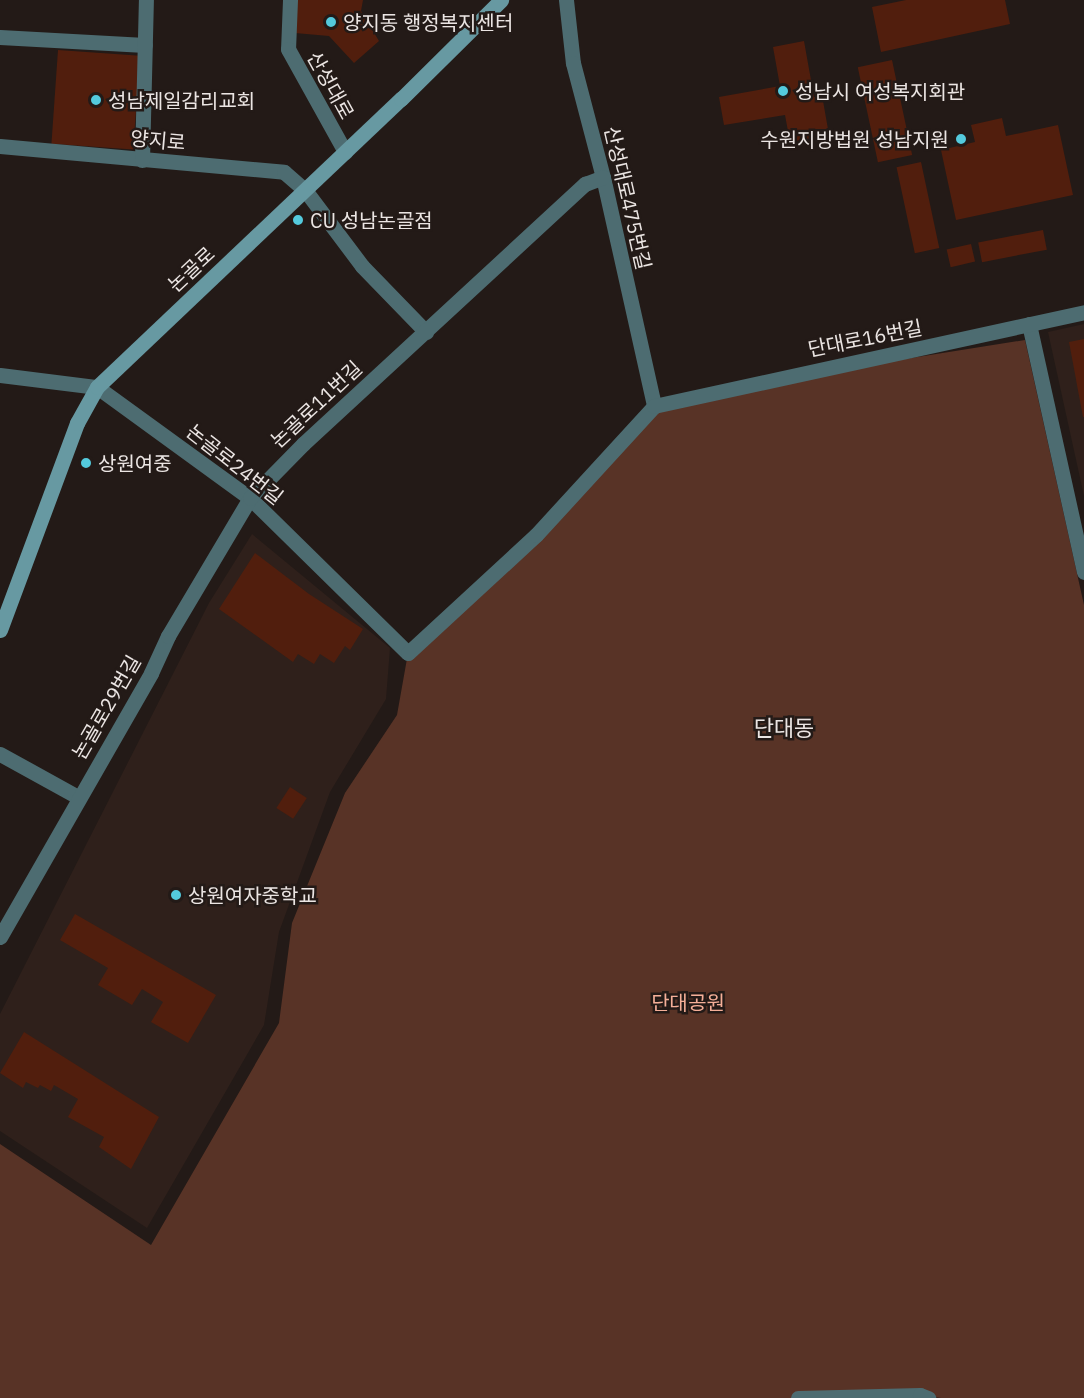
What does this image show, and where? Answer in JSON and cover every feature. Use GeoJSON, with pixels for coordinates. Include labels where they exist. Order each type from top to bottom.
{"type":"FeatureCollection","features":[{"type":"Feature","properties":{"kind":"street"},"geometry":{"type":"LineString","coordinates":[[142,160],[146,0]]}},
{"type":"Feature","properties":{"kind":"street","name":"산성대로"},"geometry":{"type":"LineString","coordinates":[[290,0],[288,49],[345,152]]}},
{"type":"Feature","properties":{"kind":"street","name":"논골로"},"geometry":{"type":"LineString","coordinates":[[0,630],[76,423],[97,387],[345,152],[501,0]]}},
{"type":"Feature","properties":{"kind":"street","name":"산성대로475번길"},"geometry":{"type":"LineString","coordinates":[[566,0],[573,63],[603,177],[654,405]]}},
{"type":"Feature","properties":{"kind":"street"},"geometry":{"type":"LineString","coordinates":[[0,37],[145,45]]}},
{"type":"Feature","properties":{"kind":"street","name":"양지로"},"geometry":{"type":"LineString","coordinates":[[0,146],[284,172],[305,190]]}},
{"type":"Feature","properties":{"kind":"street","name":"논골로11번길"},"geometry":{"type":"LineString","coordinates":[[168,636],[250,498],[296,451],[585,184],[603,177]]}},
{"type":"Feature","properties":{"kind":"street"},"geometry":{"type":"LineString","coordinates":[[305,190],[362,266],[426,332]]}},
{"type":"Feature","properties":{"kind":"street","name":"단대로16번길"},"geometry":{"type":"LineString","coordinates":[[654,405],[1084,312]]}},
{"type":"Feature","properties":{"kind":"street"},"geometry":{"type":"LineString","coordinates":[[1029,324],[1084,572]]}},
{"type":"Feature","properties":{"kind":"street","name":"논골로24번길"},"geometry":{"type":"LineString","coordinates":[[0,375],[97,387],[250,498],[408,653],[536,536],[654,405]]}},
{"type":"Feature","properties":{"kind":"street","name":"논골로29번길"},"geometry":{"type":"LineString","coordinates":[[0,937],[78,797],[151,673],[168,636]]}},
{"type":"Feature","properties":{"kind":"street"},"geometry":{"type":"LineString","coordinates":[[0,754],[78,797]]}},
{"type":"Feature","properties":{"kind":"street"},"geometry":{"type":"LineString","coordinates":[[798,1398],[921,1395],[928,1398]]}},
{"type":"Feature","properties":{"kind":"shaded area"},"geometry":{"type":"Polygon","coordinates":[[[1084,324],[1084,496],[1048,332],[1084,324]]]}},
{"type":"Feature","properties":{"kind":"shaded area","name":"상원여자중학교"},"geometry":{"type":"Polygon","coordinates":[[[252,534],[390,648],[386,699],[330,792],[279,932],[264,1025],[147,1228],[0,1131],[0,1014],[209,603],[252,534]]]}},
{"type":"Feature","properties":{"kind":"green space","name":"단대공원"},"geometry":{"type":"Polygon","coordinates":[[[1025,340],[1084,605],[1084,1398],[941,1398],[920,1395],[798,1398],[0,1398],[0,1144],[151,1245],[279,1023],[292,923],[345,793],[397,715],[408,653],[536,535],[654,406],[760,382],[1025,340]]]}},
{"type":"Feature","properties":{"kind":"building","name":"양지동 행정복지센터"},"geometry":{"type":"Polygon","coordinates":[[[296,0],[363,0],[361,11],[379,41],[354,63],[329,36],[295,33],[296,0]]]}},
{"type":"Feature","properties":{"kind":"building"},"geometry":{"type":"Polygon","coordinates":[[[906,0],[1005,0],[1010,24],[881,52],[872,7],[906,0]]]}},
{"type":"Feature","properties":{"kind":"building","name":"성남시 여성복지회관"},"geometry":{"type":"Polygon","coordinates":[[[804,41],[814,97],[822,95],[829,135],[790,142],[785,115],[724,125],[719,97],[780,86],[773,47],[804,41]]]}},
{"type":"Feature","properties":{"kind":"building","name":"성남제일감리교회"},"geometry":{"type":"Polygon","coordinates":[[[58,50],[140,56],[133,149],[51,144],[58,50]]]}},
{"type":"Feature","properties":{"kind":"building"},"geometry":{"type":"Polygon","coordinates":[[[892,60],[912,155],[878,162],[858,67],[892,60]]]}},
{"type":"Feature","properties":{"kind":"building"},"geometry":{"type":"Polygon","coordinates":[[[1002,118],[1006,136],[1058,125],[1073,195],[956,220],[941,150],[975,142],[971,125],[1002,118]]]}},
{"type":"Feature","properties":{"kind":"building"},"geometry":{"type":"Polygon","coordinates":[[[921,162],[939,248],[915,253],[897,167],[921,162]]]}},
{"type":"Feature","properties":{"kind":"building"},"geometry":{"type":"Polygon","coordinates":[[[1043,230],[1047,250],[982,262],[978,243],[1043,230]]]}},
{"type":"Feature","properties":{"kind":"building"},"geometry":{"type":"Polygon","coordinates":[[[971,244],[975,262],[951,267],[947,250],[971,244]]]}},
{"type":"Feature","properties":{"kind":"building"},"geometry":{"type":"Polygon","coordinates":[[[1084,339],[1084,417],[1083,417],[1069,342],[1084,339]]]}},
{"type":"Feature","properties":{"kind":"building"},"geometry":{"type":"Polygon","coordinates":[[[255,553],[309,594],[363,629],[350,650],[345,646],[334,663],[320,654],[314,664],[298,654],[293,662],[219,609],[255,553]]]}},
{"type":"Feature","properties":{"kind":"building"},"geometry":{"type":"Polygon","coordinates":[[[290,787],[307,798],[293,819],[276,808],[290,787]]]}},
{"type":"Feature","properties":{"kind":"building"},"geometry":{"type":"Polygon","coordinates":[[[75,914],[216,995],[188,1043],[151,1022],[163,1002],[142,989],[132,1005],[98,985],[108,968],[60,940],[75,914]]]}},
{"type":"Feature","properties":{"kind":"building"},"geometry":{"type":"Polygon","coordinates":[[[24,1032],[159,1117],[131,1169],[99,1147],[104,1137],[68,1117],[78,1099],[54,1085],[51,1091],[40,1085],[38,1088],[26,1082],[23,1088],[0,1073],[24,1032]]]}},
{"type":"Feature","properties":{"kind":"place","name":"양지동 행정복지센터"},"geometry":{"type":"Point","coordinates":[331,22]}},
{"type":"Feature","properties":{"kind":"place","name":"성남시 여성복지회관"},"geometry":{"type":"Point","coordinates":[783,91]}},
{"type":"Feature","properties":{"kind":"place","name":"성남제일감리교회"},"geometry":{"type":"Point","coordinates":[96,100]}},
{"type":"Feature","properties":{"kind":"place","name":"수원지방법원 성남지원"},"geometry":{"type":"Point","coordinates":[961,139]}},
{"type":"Feature","properties":{"kind":"place","name":"CU 성남논골점"},"geometry":{"type":"Point","coordinates":[298,220]}},
{"type":"Feature","properties":{"kind":"place","name":"상원여중"},"geometry":{"type":"Point","coordinates":[86,463]}},
{"type":"Feature","properties":{"kind":"place","name":"상원여자중학교"},"geometry":{"type":"Point","coordinates":[176,895]}},
{"type":"Feature","properties":{"kind":"district","name":"단대동"},"geometry":{"type":"Point","coordinates":[784,728]}}]}
